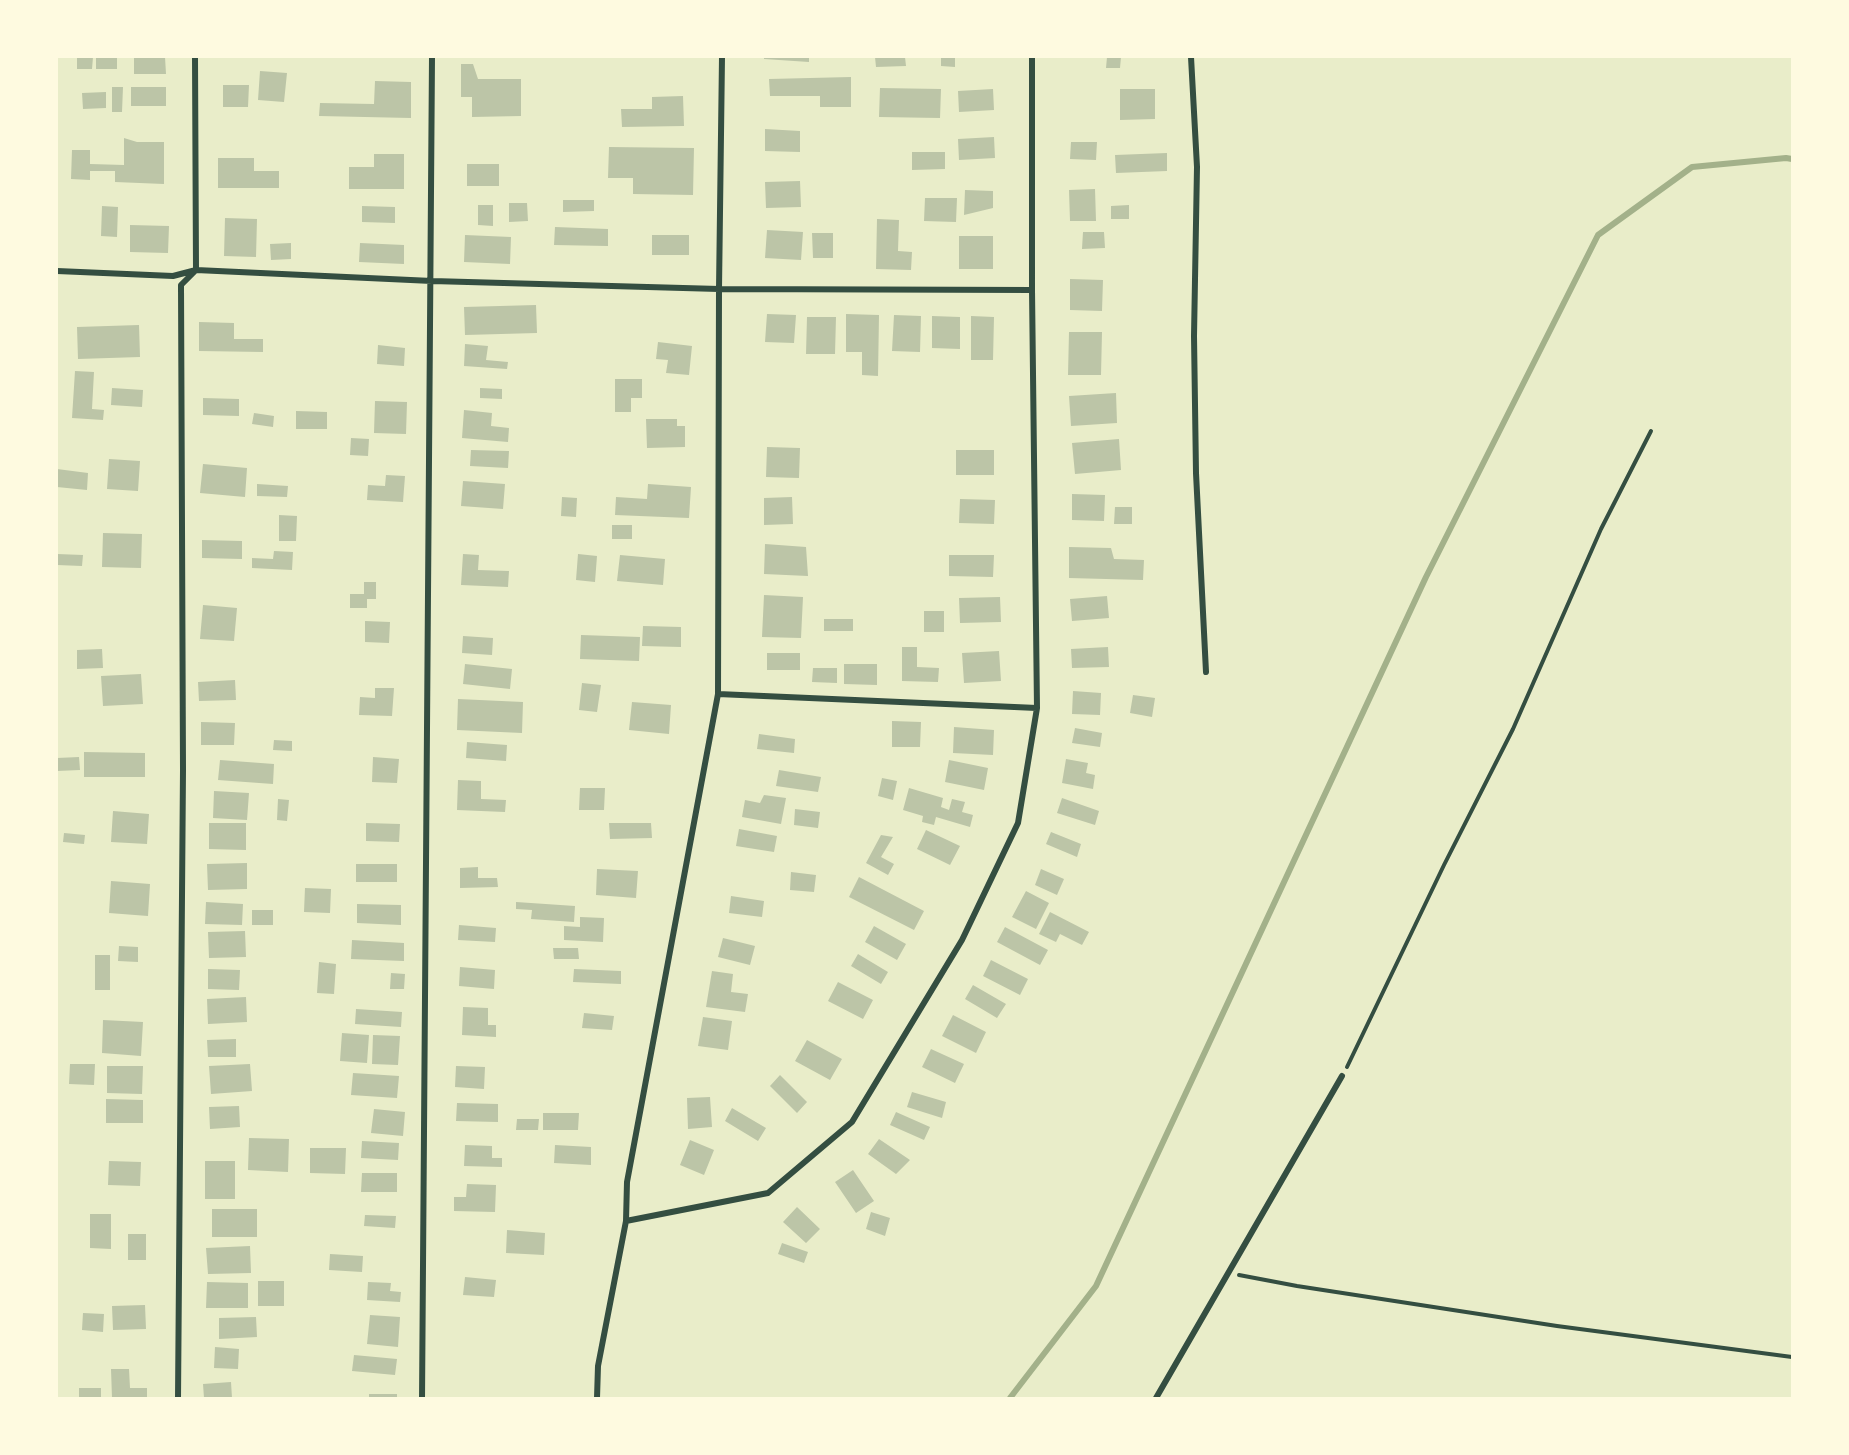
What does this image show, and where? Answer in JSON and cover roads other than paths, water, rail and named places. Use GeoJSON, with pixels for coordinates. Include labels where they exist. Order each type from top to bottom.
{"type":"FeatureCollection","features":[{"type":"Feature","properties":{"kind":"street"},"geometry":{"type":"LineString","coordinates":[[178,1398],[183,782],[180,285],[196,270],[195,57]]}},
{"type":"Feature","properties":{"kind":"street"},"geometry":{"type":"LineString","coordinates":[[422,1398],[432,57]]}},
{"type":"Feature","properties":{"kind":"street"},"geometry":{"type":"LineString","coordinates":[[597,1398],[598,1366],[626,1221],[627,1182],[718,694],[722,57]]}},
{"type":"Feature","properties":{"kind":"street"},"geometry":{"type":"LineString","coordinates":[[626,1221],[768,1193],[852,1122],[962,940],[1018,823],[1037,708],[1032,57]]}},
{"type":"Feature","properties":{"kind":"street"},"geometry":{"type":"LineString","coordinates":[[1191,57],[1197,167],[1194,336],[1196,473],[1206,672]]}},
{"type":"Feature","properties":{"kind":"street"},"geometry":{"type":"LineString","coordinates":[[57,272],[173,276],[196,270],[432,281],[719,289],[1032,290]]}},
{"type":"Feature","properties":{"kind":"street"},"geometry":{"type":"LineString","coordinates":[[718,694],[1037,708]]}},
{"type":"Feature","properties":{"kind":"street"},"geometry":{"type":"LineString","coordinates":[[1156,1398],[1342,1076]]}},
{"type":"Feature","properties":{"kind":"waterway"},"geometry":{"type":"LineString","coordinates":[[1010,1398],[1096,1286],[1426,577],[1598,235],[1692,167],[1792,159]]}}]}
